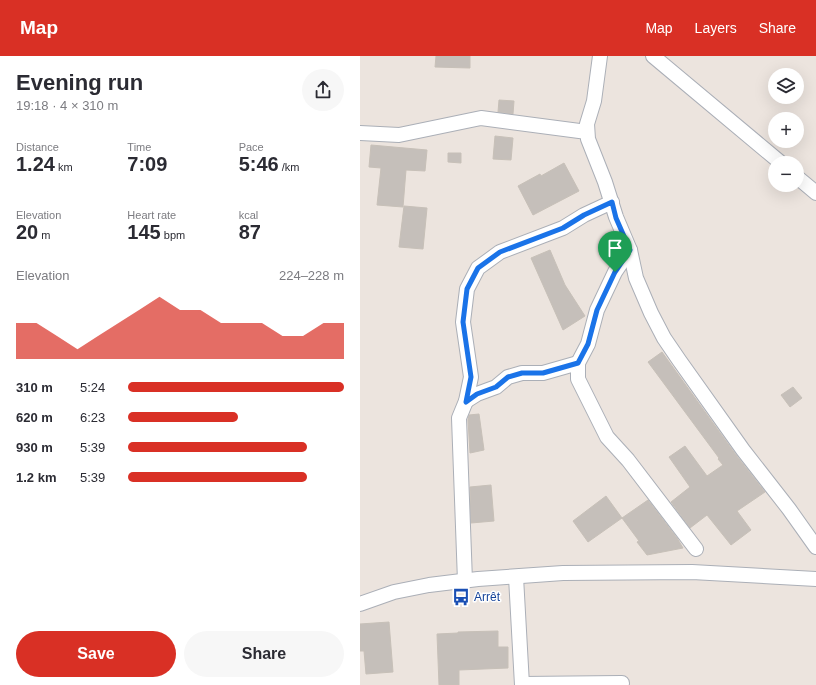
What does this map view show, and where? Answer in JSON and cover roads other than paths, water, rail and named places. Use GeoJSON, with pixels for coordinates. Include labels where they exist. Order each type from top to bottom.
{"type":"FeatureCollection","features":[{"type":"Feature","properties":{"kind":"street"},"geometry":{"type":"LineString","coordinates":[[600,56],[594,101],[588,120],[588,139],[612,202],[616,218],[630,250],[636,278],[651,313],[664,338],[742,450],[776,491],[816,547]]}},
{"type":"Feature","properties":{"kind":"street"},"geometry":{"type":"LineString","coordinates":[[653,56],[773,156]]}},
{"type":"Feature","properties":{"kind":"street"},"geometry":{"type":"LineString","coordinates":[[360,133],[399,135],[481,118],[587,132]]}},
{"type":"Feature","properties":{"kind":"street"},"geometry":{"type":"LineString","coordinates":[[804,183],[816,193]]}},
{"type":"Feature","properties":{"kind":"street"},"geometry":{"type":"LineString","coordinates":[[464,581],[459,418],[466,402],[471,377],[463,322],[467,289],[478,268],[500,252],[563,228],[584,215],[612,202]]}},
{"type":"Feature","properties":{"kind":"street"},"geometry":{"type":"LineString","coordinates":[[630,250],[615,272],[597,310],[588,344],[578,363],[578,379],[607,437],[628,460],[696,549]]}},
{"type":"Feature","properties":{"kind":"street"},"geometry":{"type":"LineString","coordinates":[[466,402],[477,394],[496,387],[508,377],[522,373],[543,373],[578,363]]}},
{"type":"Feature","properties":{"kind":"street"},"geometry":{"type":"LineString","coordinates":[[360,604],[394,592],[429,585],[563,573],[692,572],[816,579]]}},
{"type":"Feature","properties":{"kind":"street"},"geometry":{"type":"LineString","coordinates":[[516,577],[522,685],[622,683]]}},
{"type":"Feature","properties":{"kind":"place","name":"Arrêt"},"geometry":{"type":"Point","coordinates":[461,597]}}]}
